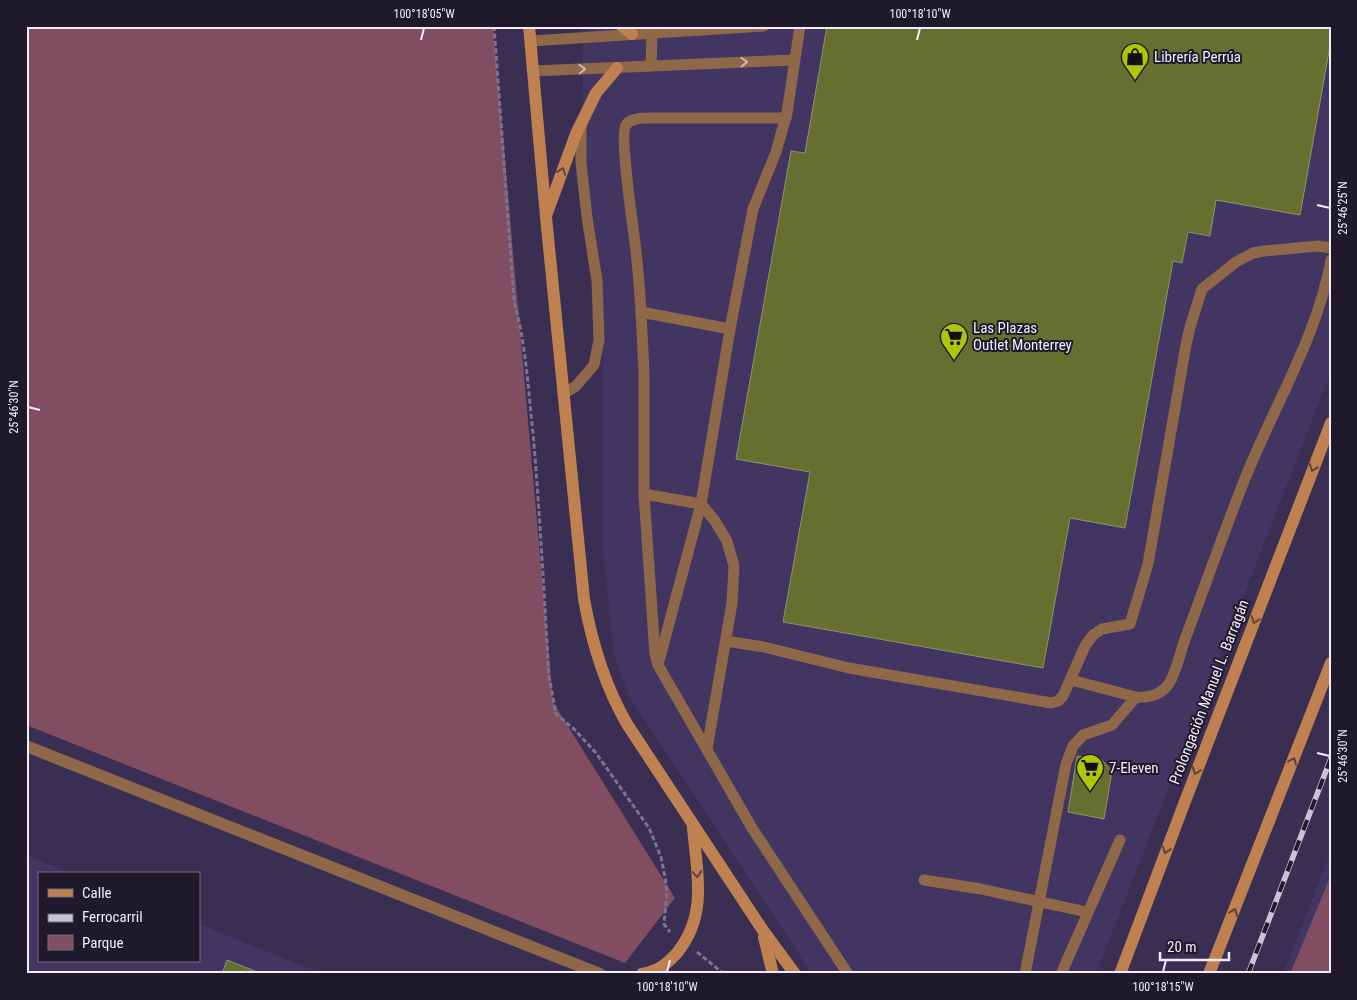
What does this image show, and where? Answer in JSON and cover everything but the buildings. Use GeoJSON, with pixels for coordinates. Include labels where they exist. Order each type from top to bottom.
{"type":"FeatureCollection","features":[{"type":"Feature","properties":{"kind":"street"},"geometry":{"type":"LineString","coordinates":[[529,26],[584,599],[598,662],[608,688],[627,724],[692,826],[795,974]]}},
{"type":"Feature","properties":{"kind":"street"},"geometry":{"type":"LineString","coordinates":[[546,217],[581,124],[596,93],[616,68]]}},
{"type":"Feature","properties":{"kind":"street","name":"Prolongación Manuel L. Barragán"},"geometry":{"type":"LineString","coordinates":[[1120,974],[1331,423]]}},
{"type":"Feature","properties":{"kind":"street"},"geometry":{"type":"LineString","coordinates":[[1209,974],[1331,663]]}},
{"type":"Feature","properties":{"kind":"street"},"geometry":{"type":"LineString","coordinates":[[26,746],[600,974]]}},
{"type":"Feature","properties":{"kind":"street"},"geometry":{"type":"LineString","coordinates":[[642,974],[667,964],[685,943],[691,932],[697,914],[698,880],[692,826]]}},
{"type":"Feature","properties":{"kind":"street"},"geometry":{"type":"LineString","coordinates":[[762,929],[773,974]]}},
{"type":"Feature","properties":{"kind":"lane"},"geometry":{"type":"LineString","coordinates":[[531,41],[627,30],[652,33],[764,26]]}},
{"type":"Feature","properties":{"kind":"lane"},"geometry":{"type":"LineString","coordinates":[[658,665],[701,504],[730,329],[753,209],[776,152],[786,118],[800,26]]}},
{"type":"Feature","properties":{"kind":"lane"},"geometry":{"type":"LineString","coordinates":[[651,66],[652,33]]}},
{"type":"Feature","properties":{"kind":"lane"},"geometry":{"type":"LineString","coordinates":[[533,71],[794,60]]}},
{"type":"Feature","properties":{"kind":"lane"},"geometry":{"type":"LineString","coordinates":[[786,118],[655,118],[638,119],[626,125],[624,134],[628,184],[642,312],[644,494],[655,654],[658,665],[752,828],[848,974]]}},
{"type":"Feature","properties":{"kind":"lane"},"geometry":{"type":"LineString","coordinates":[[563,394],[576,386],[594,365],[599,340],[597,281],[581,163],[581,124]]}},
{"type":"Feature","properties":{"kind":"lane"},"geometry":{"type":"LineString","coordinates":[[726,641],[757,646],[848,668],[1051,703],[1058,701],[1063,696],[1071,680],[1085,646],[1094,635],[1102,629],[1130,624],[1148,564],[1186,345],[1202,289],[1236,262],[1253,253],[1318,246],[1331,248]]}},
{"type":"Feature","properties":{"kind":"lane"},"geometry":{"type":"LineString","coordinates":[[1071,680],[1136,697],[1155,695],[1164,690],[1171,680],[1184,640],[1246,478],[1317,312],[1331,260]]}},
{"type":"Feature","properties":{"kind":"lane"},"geometry":{"type":"LineString","coordinates":[[642,312],[730,329]]}},
{"type":"Feature","properties":{"kind":"lane"},"geometry":{"type":"LineString","coordinates":[[644,494],[701,504],[715,521],[727,541],[734,566],[732,603],[708,749]]}},
{"type":"Feature","properties":{"kind":"lane"},"geometry":{"type":"LineString","coordinates":[[1025,974],[1068,756],[1073,746],[1083,735],[1112,725],[1136,697]]}},
{"type":"Feature","properties":{"kind":"lane"},"geometry":{"type":"LineString","coordinates":[[1061,974],[1120,840]]}},
{"type":"Feature","properties":{"kind":"lane"},"geometry":{"type":"LineString","coordinates":[[924,880],[981,889],[1087,912]]}},
{"type":"Feature","properties":{"kind":"shaded area"},"geometry":{"type":"Polygon","coordinates":[[[582,26],[1331,26],[1331,372],[1096,974],[812,974],[629,696],[614,655],[603,551],[603,289],[584,149],[582,26]]]}},
{"type":"Feature","properties":{"kind":"shaded area"},"geometry":{"type":"Polygon","coordinates":[[[1331,851],[1331,974],[1283,974],[1331,851]]]}},
{"type":"Feature","properties":{"kind":"shaded area"},"geometry":{"type":"Polygon","coordinates":[[[26,855],[68,872],[38,872],[38,962],[200,962],[200,924],[322,974],[26,974],[26,855]]]}},
{"type":"Feature","properties":{"kind":"green space"},"geometry":{"type":"Polygon","coordinates":[[[26,26],[493,26],[553,702],[675,898],[625,963],[26,725],[26,26]]]}},
{"type":"Feature","properties":{"kind":"green space"},"geometry":{"type":"Polygon","coordinates":[[[1331,875],[1331,974],[1290,974],[1331,875]]]}},
{"type":"Feature","properties":{"kind":"railway"},"geometry":{"type":"LineString","coordinates":[[1248,974],[1331,758]]}},
{"type":"Feature","properties":{"kind":"place","name":"Librería Perrúa"},"geometry":{"type":"Point","coordinates":[1135,81]}},
{"type":"Feature","properties":{"kind":"place","name":"Las Plazas Outlet Monterrey"},"geometry":{"type":"Point","coordinates":[954,361]}},
{"type":"Feature","properties":{"kind":"place","name":"7-Eleven"},"geometry":{"type":"Point","coordinates":[1090,792]}}]}
